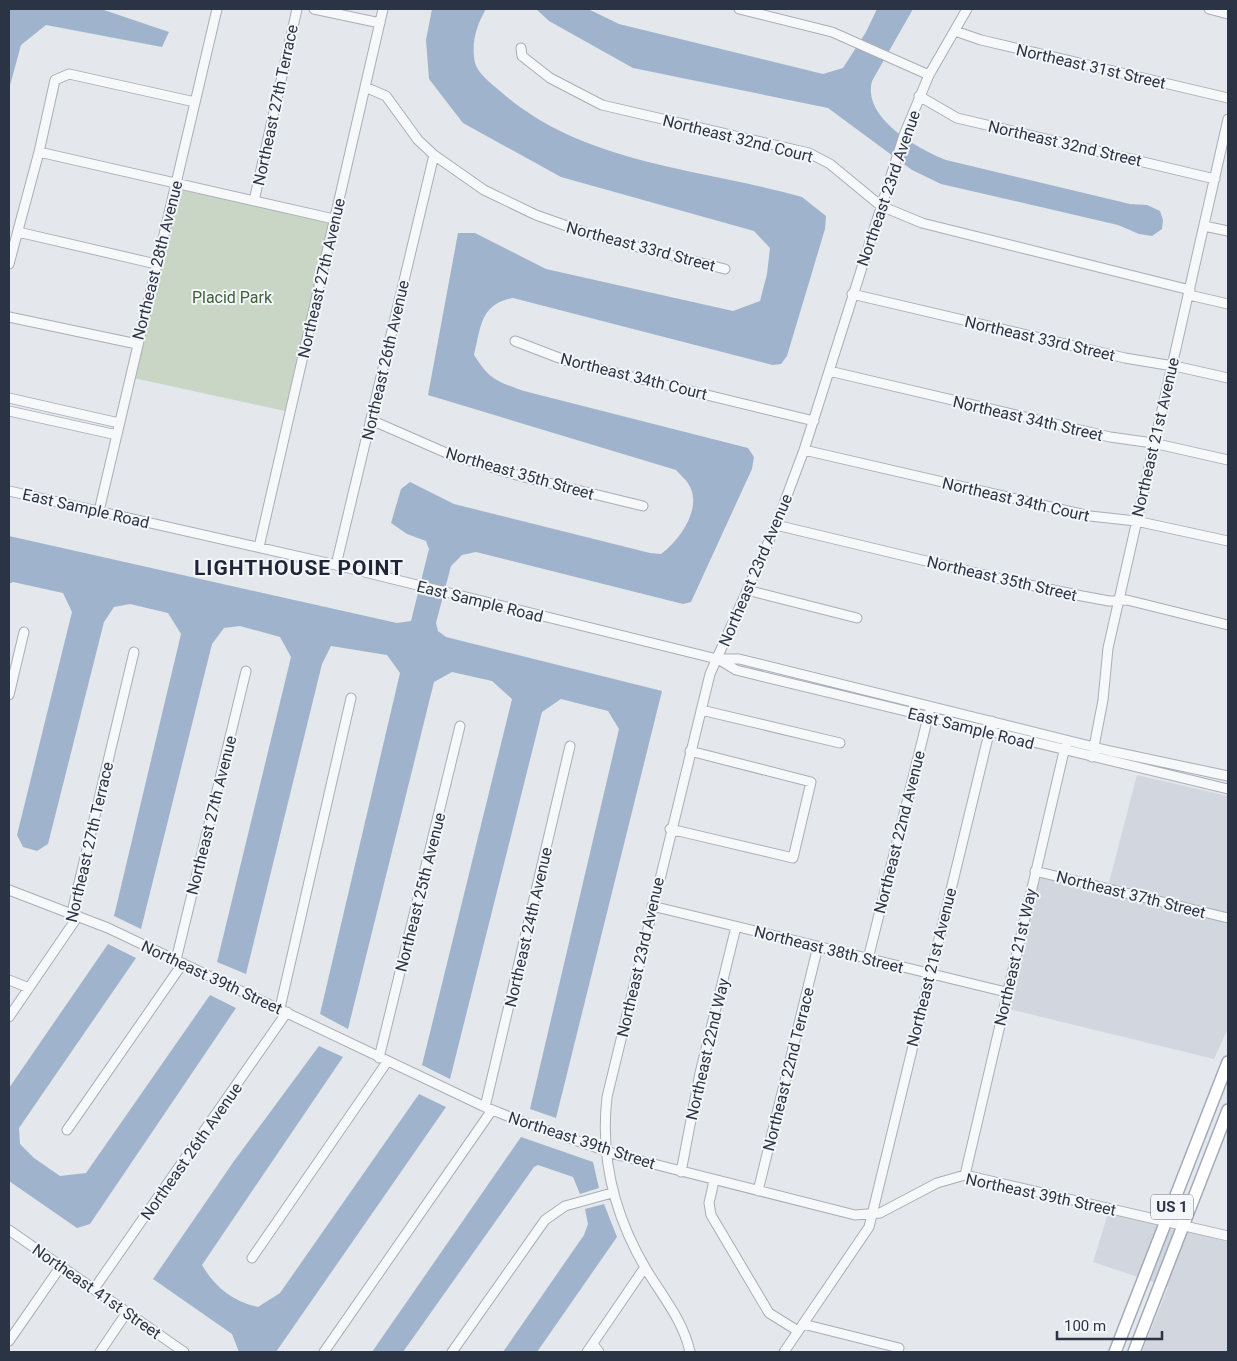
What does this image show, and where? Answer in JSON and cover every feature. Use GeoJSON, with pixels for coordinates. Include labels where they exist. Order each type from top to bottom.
{"type":"FeatureCollection","features":[{"type":"Feature","properties":{"kind":"main road","name":"US 1"},"geometry":{"type":"LineString","coordinates":[[1115,1352],[1228,1062]]}},
{"type":"Feature","properties":{"kind":"main road","name":"US 1"},"geometry":{"type":"LineString","coordinates":[[1134,1352],[1228,1110]]}},
{"type":"Feature","properties":{"kind":"street","name":"Northeast 28th Avenue"},"geometry":{"type":"LineString","coordinates":[[99,511],[136,344],[217,9]]}},
{"type":"Feature","properties":{"kind":"street","name":"Northeast 27th Terrace"},"geometry":{"type":"LineString","coordinates":[[254,201],[297,9]]}},
{"type":"Feature","properties":{"kind":"street"},"geometry":{"type":"LineString","coordinates":[[314,9],[380,22]]}},
{"type":"Feature","properties":{"kind":"street","name":"Northeast 27th Avenue"},"geometry":{"type":"LineString","coordinates":[[259,547],[383,9]]}},
{"type":"Feature","properties":{"kind":"street"},"geometry":{"type":"LineString","coordinates":[[740,9],[809,25],[855,41],[929,75]]}},
{"type":"Feature","properties":{"kind":"street","name":"Northeast 23rd Avenue"},"geometry":{"type":"LineString","coordinates":[[605,1150],[604,1125],[607,1097],[670,829],[710,674],[776,525],[804,450],[894,164],[919,96],[966,9]]}},
{"type":"Feature","properties":{"kind":"street"},"geometry":{"type":"LineString","coordinates":[[1209,9],[1228,14]]}},
{"type":"Feature","properties":{"kind":"street","name":"Northeast 31st Street"},"geometry":{"type":"LineString","coordinates":[[955,31],[981,40],[1228,98]]}},
{"type":"Feature","properties":{"kind":"street","name":"Northeast 32nd Court"},"geometry":{"type":"LineString","coordinates":[[521,48],[522,56],[550,78],[602,104],[809,154],[830,164],[881,206],[940,228],[1189,292],[1228,304]]}},
{"type":"Feature","properties":{"kind":"street"},"geometry":{"type":"LineString","coordinates":[[9,264],[56,80],[60,76],[69,74],[195,102]]}},
{"type":"Feature","properties":{"kind":"street","name":"Northeast 33rd Street"},"geometry":{"type":"LineString","coordinates":[[366,87],[386,96],[414,134],[434,155],[484,190],[536,215],[598,237],[725,269]]}},
{"type":"Feature","properties":{"kind":"street","name":"Northeast 32nd Street"},"geometry":{"type":"LineString","coordinates":[[919,96],[957,118],[1215,179]]}},
{"type":"Feature","properties":{"kind":"street","name":"Northeast 21st Avenue"},"geometry":{"type":"LineString","coordinates":[[1092,758],[1104,700],[1107,653],[1118,600],[1215,179],[1225,146],[1228,119]]}},
{"type":"Feature","properties":{"kind":"street"},"geometry":{"type":"LineString","coordinates":[[39,152],[334,219]]}},
{"type":"Feature","properties":{"kind":"street","name":"Northeast 26th Avenue"},"geometry":{"type":"LineString","coordinates":[[336,564],[434,155]]}},
{"type":"Feature","properties":{"kind":"street"},"geometry":{"type":"LineString","coordinates":[[1204,226],[1228,231]]}},
{"type":"Feature","properties":{"kind":"street"},"geometry":{"type":"LineString","coordinates":[[18,232],[156,264]]}},
{"type":"Feature","properties":{"kind":"street","name":"Northeast 33rd Street"},"geometry":{"type":"LineString","coordinates":[[852,294],[1125,358],[1228,378]]}},
{"type":"Feature","properties":{"kind":"street"},"geometry":{"type":"LineString","coordinates":[[9,317],[136,344]]}},
{"type":"Feature","properties":{"kind":"street","name":"Northeast 34th Court"},"geometry":{"type":"LineString","coordinates":[[515,341],[567,360],[814,421]]}},
{"type":"Feature","properties":{"kind":"street","name":"Northeast 34th Street"},"geometry":{"type":"LineString","coordinates":[[829,371],[1110,437],[1153,443],[1228,460]]}},
{"type":"Feature","properties":{"kind":"street"},"geometry":{"type":"LineString","coordinates":[[9,398],[119,423]]}},
{"type":"Feature","properties":{"kind":"street"},"geometry":{"type":"LineString","coordinates":[[9,410],[116,435]]}},
{"type":"Feature","properties":{"kind":"street","name":"Northeast 35th Street"},"geometry":{"type":"LineString","coordinates":[[371,420],[452,455],[520,476],[644,506]]}},
{"type":"Feature","properties":{"kind":"street","name":"Northeast 34th Court"},"geometry":{"type":"LineString","coordinates":[[804,450],[1090,516],[1136,521],[1228,541]]}},
{"type":"Feature","properties":{"kind":"street","name":"East Sample Road"},"geometry":{"type":"LineString","coordinates":[[9,491],[336,564],[717,659],[739,659],[1146,759],[1228,776]]}},
{"type":"Feature","properties":{"kind":"street","name":"Northeast 35th Street"},"geometry":{"type":"LineString","coordinates":[[776,525],[1007,580],[1109,601],[1118,600],[1228,625]]}},
{"type":"Feature","properties":{"kind":"street"},"geometry":{"type":"LineString","coordinates":[[747,590],[857,618]]}},
{"type":"Feature","properties":{"kind":"street"},"geometry":{"type":"LineString","coordinates":[[9,695],[24,632]]}},
{"type":"Feature","properties":{"kind":"street","name":"Northeast 27th Terrace"},"geometry":{"type":"LineString","coordinates":[[9,1017],[74,922],[73,908],[134,652]]}},
{"type":"Feature","properties":{"kind":"street","name":"East Sample Road"},"geometry":{"type":"LineString","coordinates":[[717,659],[736,670],[786,683],[1092,758],[1228,789]]}},
{"type":"Feature","properties":{"kind":"street","name":"Northeast 27th Avenue"},"geometry":{"type":"LineString","coordinates":[[67,1130],[179,961],[246,671]]}},
{"type":"Feature","properties":{"kind":"street"},"geometry":{"type":"LineString","coordinates":[[786,683],[789,671]]}},
{"type":"Feature","properties":{"kind":"street","name":"Northeast 26th Avenue"},"geometry":{"type":"LineString","coordinates":[[94,1289],[283,1010],[350,698]]}},
{"type":"Feature","properties":{"kind":"street","name":"Northeast 22nd Avenue"},"geometry":{"type":"LineString","coordinates":[[868,958],[928,717],[933,706]]}},
{"type":"Feature","properties":{"kind":"street"},"geometry":{"type":"LineString","coordinates":[[701,710],[840,743]]}},
{"type":"Feature","properties":{"kind":"street","name":"Northeast 21st Avenue"},"geometry":{"type":"LineString","coordinates":[[871,1214],[992,721]]}},
{"type":"Feature","properties":{"kind":"street","name":"Northeast 25th Avenue"},"geometry":{"type":"LineString","coordinates":[[252,1258],[383,1060],[460,726]]}},
{"type":"Feature","properties":{"kind":"street","name":"Northeast 21st Way"},"geometry":{"type":"LineString","coordinates":[[965,1175],[1006,992],[1067,740]]}},
{"type":"Feature","properties":{"kind":"street","name":"Northeast 24th Avenue"},"geometry":{"type":"LineString","coordinates":[[324,1352],[488,1108],[570,746]]}},
{"type":"Feature","properties":{"kind":"street"},"geometry":{"type":"LineString","coordinates":[[670,829],[792,858],[811,782],[690,751]]}},
{"type":"Feature","properties":{"kind":"street"},"geometry":{"type":"LineString","coordinates":[[1135,768],[1137,763],[1146,759]]}},
{"type":"Feature","properties":{"kind":"street","name":"Northeast 37th Street"},"geometry":{"type":"LineString","coordinates":[[1035,871],[1228,918]]}},
{"type":"Feature","properties":{"kind":"street","name":"Northeast 39th Street"},"geometry":{"type":"LineString","coordinates":[[9,890],[108,928],[283,1010],[383,1060],[488,1108],[556,1134],[681,1172],[838,1212],[871,1214],[892,1208],[937,1183],[965,1175],[1228,1236]]}},
{"type":"Feature","properties":{"kind":"street","name":"Northeast 38th Street"},"geometry":{"type":"LineString","coordinates":[[652,906],[1006,992]]}},
{"type":"Feature","properties":{"kind":"street","name":"Northeast 22nd Way"},"geometry":{"type":"LineString","coordinates":[[681,1172],[696,1091],[736,927]]}},
{"type":"Feature","properties":{"kind":"street","name":"Northeast 22nd Terrace"},"geometry":{"type":"LineString","coordinates":[[758,1192],[818,946]]}},
{"type":"Feature","properties":{"kind":"street"},"geometry":{"type":"LineString","coordinates":[[9,980],[29,988]]}},
{"type":"Feature","properties":{"kind":"street"},"geometry":{"type":"LineString","coordinates":[[605,1150],[608,1194],[645,1267],[679,1320],[690,1352]]}},
{"type":"Feature","properties":{"kind":"street"},"geometry":{"type":"LineString","coordinates":[[714,1181],[709,1203],[711,1214],[769,1313],[801,1327],[898,1348]]}},
{"type":"Feature","properties":{"kind":"street"},"geometry":{"type":"LineString","coordinates":[[452,1352],[545,1220],[557,1209],[578,1201],[608,1194]]}},
{"type":"Feature","properties":{"kind":"street"},"geometry":{"type":"LineString","coordinates":[[784,1352],[864,1235],[871,1214]]}},
{"type":"Feature","properties":{"kind":"street","name":"Northeast 41st Street"},"geometry":{"type":"LineString","coordinates":[[9,1230],[184,1352]]}},
{"type":"Feature","properties":{"kind":"street"},"geometry":{"type":"LineString","coordinates":[[9,1341],[61,1266]]}},
{"type":"Feature","properties":{"kind":"street"},"geometry":{"type":"LineString","coordinates":[[587,1352],[645,1267]]}},
{"type":"Feature","properties":{"kind":"street"},"geometry":{"type":"LineString","coordinates":[[100,1352],[127,1312]]}},
{"type":"Feature","properties":{"kind":"street"},"geometry":{"type":"LineString","coordinates":[[593,1344],[599,1352]]}},
{"type":"Feature","properties":{"kind":"shaded area"},"geometry":{"type":"Polygon","coordinates":[[[1137,775],[1228,796],[1228,1028],[1214,1059],[1005,1008],[1038,877],[1106,894],[1137,775]]]}},
{"type":"Feature","properties":{"kind":"shaded area"},"geometry":{"type":"Polygon","coordinates":[[[1109,1210],[1228,1242],[1228,1352],[1142,1352],[1168,1287],[1093,1262],[1109,1210]]]}},
{"type":"Feature","properties":{"kind":"green space","name":"Placid Park"},"geometry":{"type":"Polygon","coordinates":[[[178,189],[329,223],[285,411],[134,378],[178,189]]]}},
{"type":"Feature","properties":{"kind":"water"},"geometry":{"type":"Polygon","coordinates":[[[9,9],[101,9],[169,32],[162,47],[46,25],[21,45],[9,89],[9,9]]]}},
{"type":"Feature","properties":{"kind":"water"},"geometry":{"type":"Polygon","coordinates":[[[432,9],[486,9],[477,28],[474,42],[475,63],[479,71],[500,91],[533,116],[568,135],[644,161],[802,197],[826,216],[825,229],[787,356],[781,364],[773,365],[513,298],[502,301],[488,311],[481,326],[474,355],[489,375],[500,382],[524,391],[748,448],[754,457],[752,469],[691,602],[683,604],[476,552],[462,555],[451,566],[436,623],[438,631],[446,637],[662,691],[556,1118],[530,1109],[619,729],[608,711],[561,699],[542,712],[450,1079],[422,1065],[512,699],[492,681],[452,672],[434,682],[348,1029],[320,1014],[400,673],[387,655],[331,646],[322,664],[246,974],[217,962],[291,657],[280,637],[240,626],[224,628],[212,644],[141,929],[114,916],[181,634],[168,613],[130,604],[114,607],[104,622],[48,844],[37,851],[23,847],[17,835],[72,612],[63,593],[13,582],[9,584],[9,536],[397,623],[411,621],[429,549],[426,541],[407,534],[391,523],[401,489],[410,482],[454,504],[650,553],[661,554],[675,541],[687,523],[691,514],[693,494],[688,483],[676,470],[428,395],[458,233],[475,233],[546,269],[733,311],[760,301],[767,274],[770,248],[754,231],[561,177],[463,123],[429,79],[426,40],[432,9]]]}},
{"type":"Feature","properties":{"kind":"water"},"geometry":{"type":"Polygon","coordinates":[[[536,9],[588,9],[619,24],[823,74],[843,68],[866,32],[877,9],[913,9],[872,81],[871,95],[875,107],[895,130],[921,148],[946,160],[1130,204],[1147,205],[1160,211],[1163,220],[1162,229],[1152,236],[1139,234],[1118,225],[941,184],[912,170],[828,108],[633,68],[549,21],[536,9]]]}},
{"type":"Feature","properties":{"kind":"water"},"geometry":{"type":"Polygon","coordinates":[[[108,944],[136,958],[19,1128],[20,1144],[34,1158],[60,1176],[86,1173],[210,995],[236,1008],[90,1224],[77,1228],[9,1181],[9,1088],[108,944]]]}},
{"type":"Feature","properties":{"kind":"water"},"geometry":{"type":"Polygon","coordinates":[[[319,1046],[343,1057],[202,1265],[218,1286],[240,1301],[258,1307],[280,1293],[419,1094],[446,1107],[276,1352],[239,1352],[232,1334],[153,1279],[234,1161],[319,1046]]]}},
{"type":"Feature","properties":{"kind":"water"},"geometry":{"type":"Polygon","coordinates":[[[521,1137],[593,1162],[599,1188],[580,1194],[573,1177],[538,1165],[534,1167],[403,1352],[372,1352],[521,1137]]]}},
{"type":"Feature","properties":{"kind":"water"},"geometry":{"type":"Polygon","coordinates":[[[604,1204],[617,1237],[537,1352],[503,1352],[584,1235],[588,1224],[585,1209],[604,1204]]]}},
{"type":"Feature","properties":{"kind":"district","name":"LIGHTHOUSE POINT"},"geometry":{"type":"Point","coordinates":[299,568]}}]}
